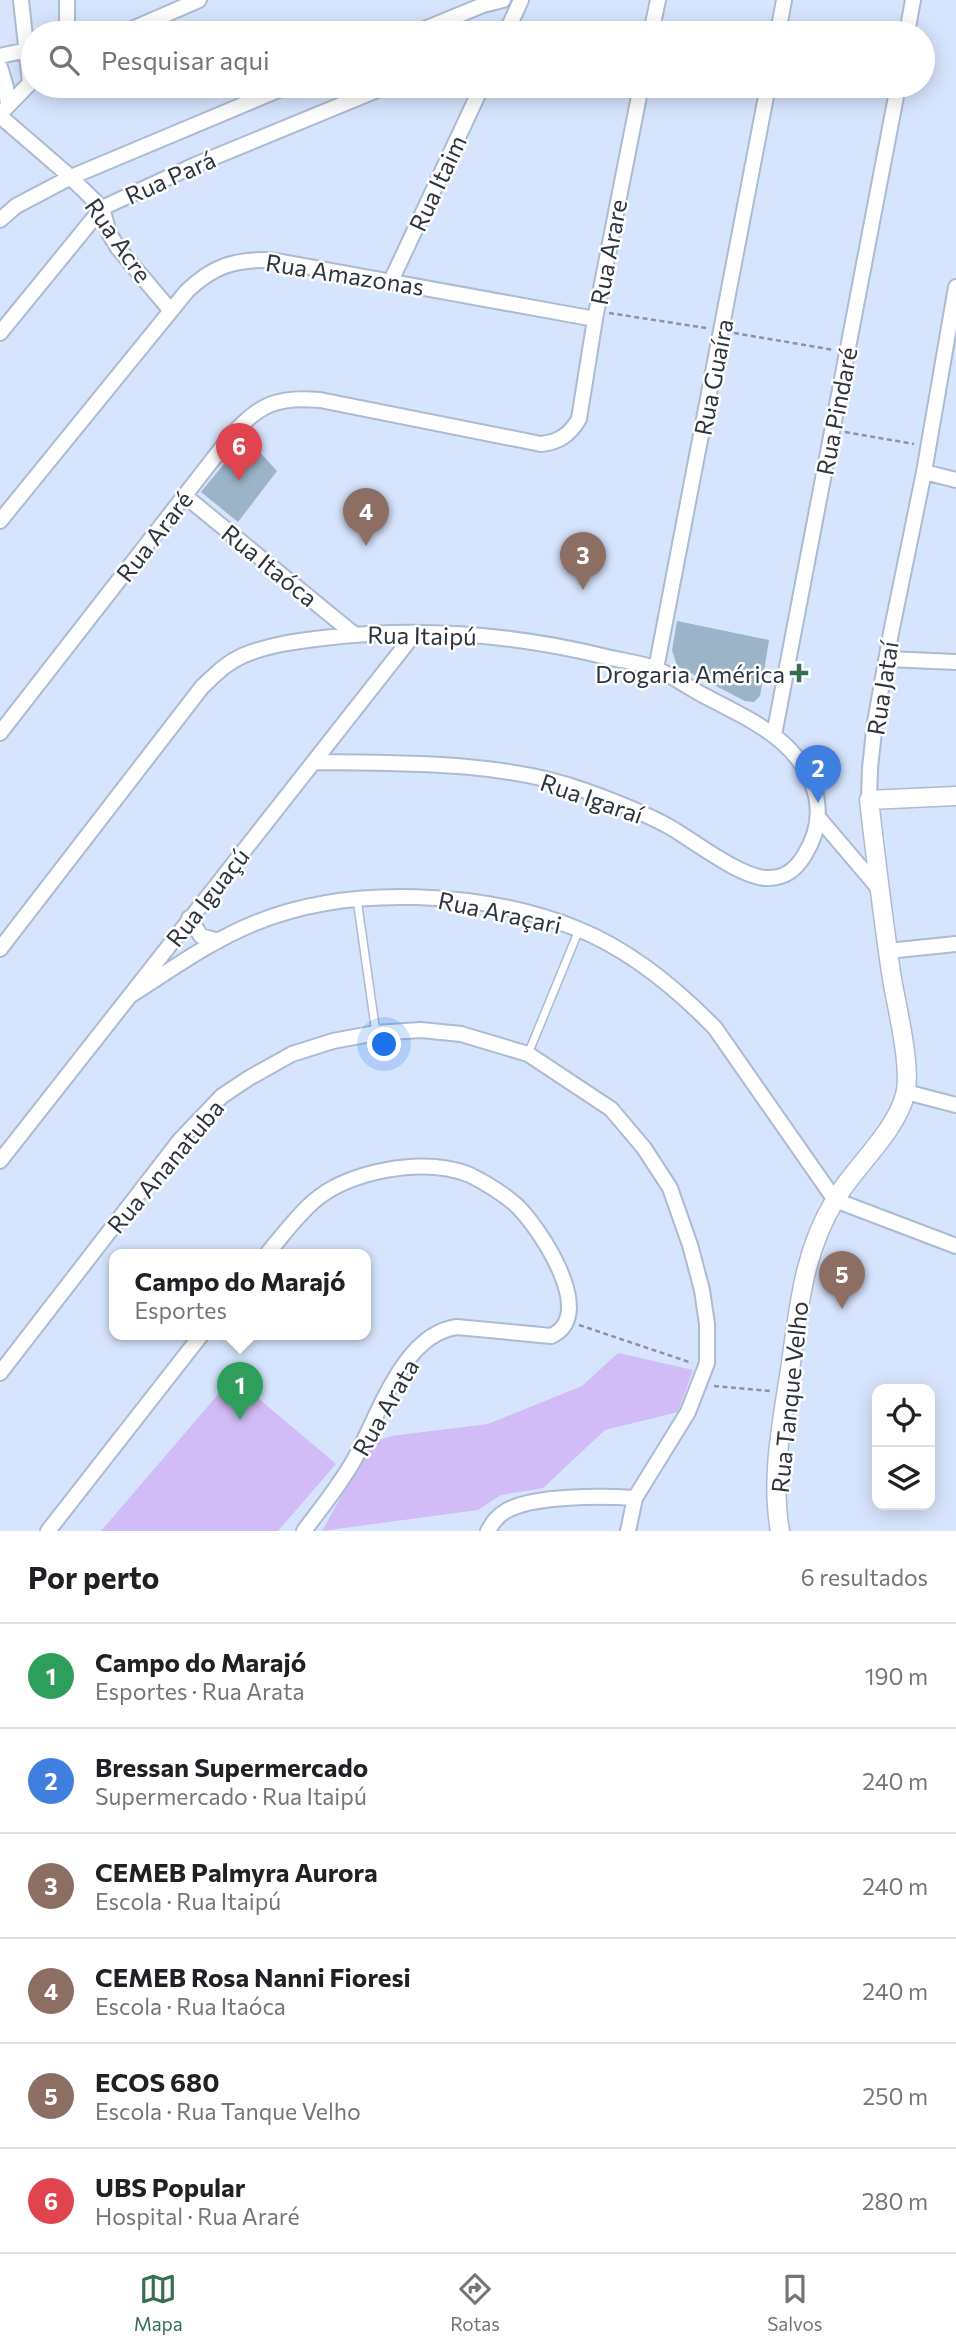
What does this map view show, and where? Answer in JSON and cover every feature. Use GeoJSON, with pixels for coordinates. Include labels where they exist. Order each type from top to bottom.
{"type":"FeatureCollection","features":[{"type":"Feature","properties":{"kind":"street"},"geometry":{"type":"LineString","coordinates":[[21,0],[24,21]]}},
{"type":"Feature","properties":{"kind":"street"},"geometry":{"type":"LineString","coordinates":[[67,21],[68,0]]}},
{"type":"Feature","properties":{"kind":"street"},"geometry":{"type":"LineString","coordinates":[[151,21],[200,0]]}},
{"type":"Feature","properties":{"kind":"street"},"geometry":{"type":"LineString","coordinates":[[444,21],[503,0]]}},
{"type":"Feature","properties":{"kind":"street"},"geometry":{"type":"LineString","coordinates":[[512,21],[522,0]]}},
{"type":"Feature","properties":{"kind":"street"},"geometry":{"type":"LineString","coordinates":[[654,21],[658,0]]}},
{"type":"Feature","properties":{"kind":"street"},"geometry":{"type":"LineString","coordinates":[[780,21],[784,0]]}},
{"type":"Feature","properties":{"kind":"street"},"geometry":{"type":"LineString","coordinates":[[910,21],[914,0]]}},
{"type":"Feature","properties":{"kind":"street"},"geometry":{"type":"LineString","coordinates":[[0,56],[21,51]]}},
{"type":"Feature","properties":{"kind":"street"},"geometry":{"type":"LineString","coordinates":[[0,67],[6,87],[3,112]]}},
{"type":"Feature","properties":{"kind":"street"},"geometry":{"type":"LineString","coordinates":[[3,112],[21,92]]}},
{"type":"Feature","properties":{"kind":"street"},"geometry":{"type":"LineString","coordinates":[[0,220],[34,195],[71,177],[259,98]]}},
{"type":"Feature","properties":{"kind":"street","name":"Rua Pará"},"geometry":{"type":"LineString","coordinates":[[0,333],[102,208],[195,165],[358,98]]}},
{"type":"Feature","properties":{"kind":"street","name":"Rua Itaim"},"geometry":{"type":"LineString","coordinates":[[391,281],[476,98]]}},
{"type":"Feature","properties":{"kind":"street","name":"Rua Arare"},"geometry":{"type":"LineString","coordinates":[[579,419],[595,319],[639,98]]}},
{"type":"Feature","properties":{"kind":"street","name":"Rua Guaíra"},"geometry":{"type":"LineString","coordinates":[[656,669],[766,98]]}},
{"type":"Feature","properties":{"kind":"street","name":"Rua Pindaré"},"geometry":{"type":"LineString","coordinates":[[774,735],[896,98]]}},
{"type":"Feature","properties":{"kind":"street","name":"Rua Acre"},"geometry":{"type":"LineString","coordinates":[[3,112],[102,208],[108,233],[118,248],[172,311]]}},
{"type":"Feature","properties":{"kind":"street","name":"Rua Amazonas"},"geometry":{"type":"LineString","coordinates":[[0,521],[172,311],[202,277],[223,265],[248,259],[271,260],[595,319]]}},
{"type":"Feature","properties":{"kind":"street","name":"Rua Jataí"},"geometry":{"type":"LineString","coordinates":[[906,1092],[905,1061],[869,800],[870,768],[875,722],[924,472],[956,288]]}},
{"type":"Feature","properties":{"kind":"street","name":"Rua Araré"},"geometry":{"type":"LineString","coordinates":[[0,733],[184,496],[246,419],[260,408],[277,401],[298,398],[320,400],[541,444],[563,438],[573,430],[579,419]]}},
{"type":"Feature","properties":{"kind":"street"},"geometry":{"type":"LineString","coordinates":[[924,472],[956,480]]}},
{"type":"Feature","properties":{"kind":"street","name":"Rua Itaóca"},"geometry":{"type":"LineString","coordinates":[[184,496],[355,635]]}},
{"type":"Feature","properties":{"kind":"street","name":"Rua Iguaçú"},"geometry":{"type":"LineString","coordinates":[[0,1161],[415,633]]}},
{"type":"Feature","properties":{"kind":"street","name":"Rua Itaipú"},"geometry":{"type":"LineString","coordinates":[[0,949],[202,687],[222,668],[243,655],[301,641],[355,635],[448,633],[575,649],[656,669],[774,735],[804,766],[813,784],[818,817]]}},
{"type":"Feature","properties":{"kind":"street"},"geometry":{"type":"LineString","coordinates":[[887,659],[956,662]]}},
{"type":"Feature","properties":{"kind":"street","name":"Rua Igaraí"},"geometry":{"type":"LineString","coordinates":[[315,762],[410,763],[466,767],[534,777],[584,790],[665,825],[734,868],[764,879],[790,873],[798,865],[815,836],[818,817]]}},
{"type":"Feature","properties":{"kind":"street"},"geometry":{"type":"LineString","coordinates":[[869,800],[956,796]]}},
{"type":"Feature","properties":{"kind":"street"},"geometry":{"type":"LineString","coordinates":[[818,817],[880,890]]}},
{"type":"Feature","properties":{"kind":"street","name":"Rua Araçari"},"geometry":{"type":"LineString","coordinates":[[131,995],[218,941],[256,922],[297,910],[357,898],[432,897],[510,909],[549,919],[619,950],[655,974],[695,1008],[715,1028],[835,1200]]}},
{"type":"Feature","properties":{"kind":"street"},"geometry":{"type":"LineString","coordinates":[[189,918],[201,936],[218,941]]}},
{"type":"Feature","properties":{"kind":"street"},"geometry":{"type":"LineString","coordinates":[[888,951],[956,944]]}},
{"type":"Feature","properties":{"kind":"street","name":"Rua Ananatuba"},"geometry":{"type":"LineString","coordinates":[[0,1373],[180,1140],[222,1096],[292,1054],[333,1041],[376,1033],[421,1030],[461,1034],[528,1054],[611,1109],[644,1148],[670,1188],[702,1290],[707,1363],[688,1412],[635,1498],[628,1531]]}},
{"type":"Feature","properties":{"kind":"street"},"geometry":{"type":"LineString","coordinates":[[906,1092],[956,1105]]}},
{"type":"Feature","properties":{"kind":"street","name":"Rua Tanque Velho"},"geometry":{"type":"LineString","coordinates":[[780,1531],[776,1488],[786,1393],[805,1271],[835,1200],[898,1113],[906,1092]]}},
{"type":"Feature","properties":{"kind":"street","name":"Rua Arata"},"geometry":{"type":"LineString","coordinates":[[271,1249],[314,1200],[335,1187],[365,1174],[433,1165],[468,1175],[497,1190],[516,1205],[539,1230],[556,1260],[569,1300],[565,1323],[560,1331],[551,1336],[457,1327],[442,1329],[426,1340],[400,1371],[355,1458],[330,1499],[304,1531]]}},
{"type":"Feature","properties":{"kind":"street"},"geometry":{"type":"LineString","coordinates":[[835,1200],[956,1245]]}},
{"type":"Feature","properties":{"kind":"street"},"geometry":{"type":"LineString","coordinates":[[48,1531],[197,1340]]}},
{"type":"Feature","properties":{"kind":"street"},"geometry":{"type":"LineString","coordinates":[[488,1531],[494,1521],[506,1511],[525,1503],[607,1496],[635,1498]]}},
{"type":"Feature","properties":{"kind":"lane"},"geometry":{"type":"LineString","coordinates":[[357,898],[376,1033]]}},
{"type":"Feature","properties":{"kind":"lane"},"geometry":{"type":"LineString","coordinates":[[528,1054],[579,930]]}},
{"type":"Feature","properties":{"kind":"path"},"geometry":{"type":"LineString","coordinates":[[833,430],[928,447]]}},
{"type":"Feature","properties":{"kind":"path"},"geometry":{"type":"LineString","coordinates":[[575,1324],[695,1364]]}},
{"type":"Feature","properties":{"kind":"path"},"geometry":{"type":"LineString","coordinates":[[700,1385],[786,1393]]}},
{"type":"Feature","properties":{"kind":"shaded area"},"geometry":{"type":"Polygon","coordinates":[[[618,1353],[693,1370],[678,1412],[605,1430],[543,1488],[501,1495],[478,1510],[322,1531],[371,1443],[391,1436],[488,1424],[582,1386],[618,1353]]]}},
{"type":"Feature","properties":{"kind":"shaded area"},"geometry":{"type":"Polygon","coordinates":[[[233,1377],[336,1464],[278,1531],[101,1531],[233,1377]]]}},
{"type":"Feature","properties":{"kind":"building"},"geometry":{"type":"Polygon","coordinates":[[[246,437],[277,471],[238,522],[201,492],[246,437]]]}},
{"type":"Feature","properties":{"kind":"building"},"geometry":{"type":"Polygon","coordinates":[[[677,621],[769,640],[760,696],[754,702],[745,701],[677,666],[672,650],[677,621]]]}},
{"type":"Feature","properties":{"kind":"place","name":"UBS Popular"},"geometry":{"type":"Point","coordinates":[239,481]}},
{"type":"Feature","properties":{"kind":"place","name":"CEMEB Rosa Nanni Fioresi"},"geometry":{"type":"Point","coordinates":[366,546]}},
{"type":"Feature","properties":{"kind":"place","name":"CEMEB Palmyra Aurora"},"geometry":{"type":"Point","coordinates":[583,590]}},
{"type":"Feature","properties":{"kind":"place","name":"Drogaria América"},"geometry":{"type":"Point","coordinates":[799,673]}},
{"type":"Feature","properties":{"kind":"place","name":"Bressan Supermercado"},"geometry":{"type":"Point","coordinates":[818,803]}},
{"type":"Feature","properties":{"kind":"place","name":"ECOS 680"},"geometry":{"type":"Point","coordinates":[842,1309]}},
{"type":"Feature","properties":{"kind":"place","name":"Campo do Marajó"},"geometry":{"type":"Point","coordinates":[240,1420]}}]}
